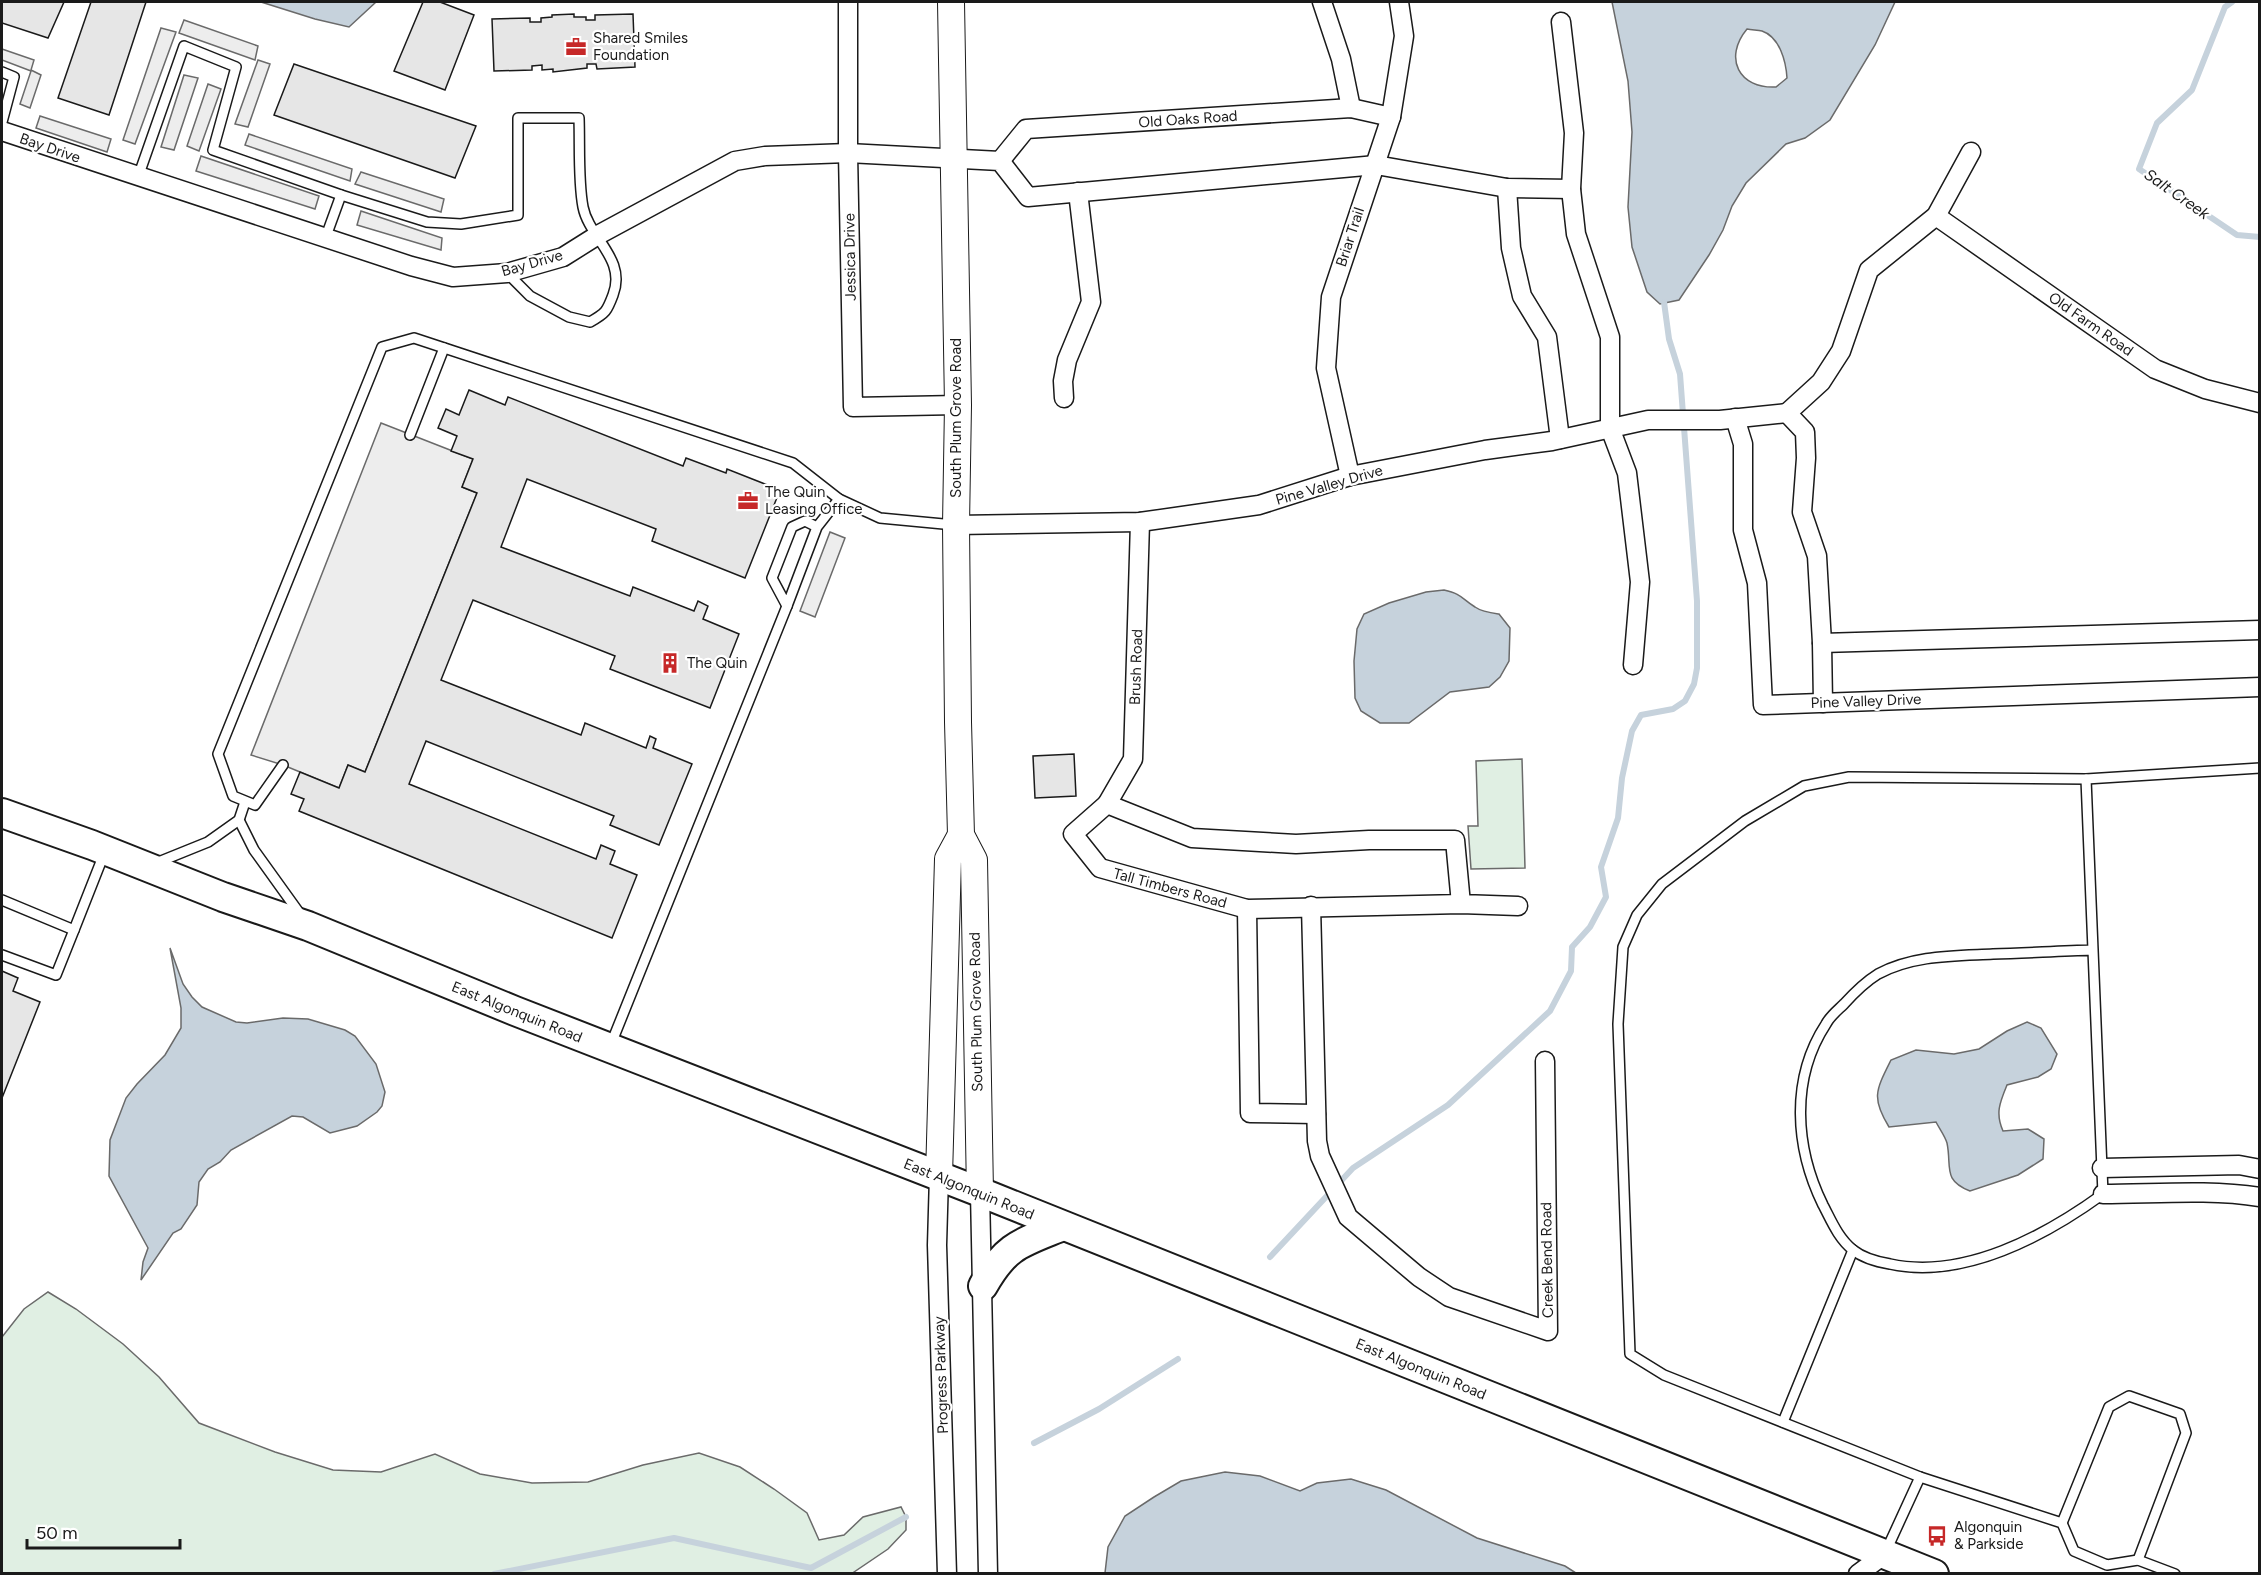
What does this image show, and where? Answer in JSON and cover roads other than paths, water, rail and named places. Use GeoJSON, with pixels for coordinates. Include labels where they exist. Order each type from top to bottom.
{"type":"FeatureCollection","features":[{"type":"Feature","properties":{"kind":"main road","name":"East Algonquin Road"},"geometry":{"type":"LineString","coordinates":[[2,813],[308,926],[609,1049],[980,1192],[1885,1564],[1934,1574]]}},
{"type":"Feature","properties":{"kind":"main road"},"geometry":{"type":"LineString","coordinates":[[983,1286],[995,1266],[1016,1245],[1063,1226]]}},
{"type":"Feature","properties":{"kind":"street","name":"Jessica Drive"},"geometry":{"type":"LineString","coordinates":[[848,2],[848,153],[853,407],[958,405]]}},
{"type":"Feature","properties":{"kind":"street","name":"South Plum Grove Road"},"geometry":{"type":"LineString","coordinates":[[951,2],[958,405],[956,525],[961,835],[974,860],[980,1192]]}},
{"type":"Feature","properties":{"kind":"street"},"geometry":{"type":"LineString","coordinates":[[1322,2],[1341,59],[1351,108]]}},
{"type":"Feature","properties":{"kind":"street","name":"Briar Trail"},"geometry":{"type":"LineString","coordinates":[[1350,476],[1326,368],[1331,297],[1391,117],[1404,36],[1399,2]]}},
{"type":"Feature","properties":{"kind":"street"},"geometry":{"type":"LineString","coordinates":[[1561,22],[1574,133],[1571,189],[1576,234],[1610,337],[1610,428],[1627,473],[1640,582],[1633,665]]}},
{"type":"Feature","properties":{"kind":"street","name":"Old Oaks Road"},"geometry":{"type":"LineString","coordinates":[[1000,161],[1026,129],[1351,108],[1391,117]]}},
{"type":"Feature","properties":{"kind":"street","name":"Bay Drive"},"geometry":{"type":"LineString","coordinates":[[2,131],[325,239],[411,266],[453,276],[507,273],[563,257],[598,235],[735,161],[765,156],[848,153],[918,155],[954,160]]}},
{"type":"Feature","properties":{"kind":"street"},"geometry":{"type":"LineString","coordinates":[[1823,703],[1817,556],[1802,512],[1806,458],[1805,432],[1788,413],[1821,381],[1841,351],[1869,270],[1936,216],[1971,152]]}},
{"type":"Feature","properties":{"kind":"street"},"geometry":{"type":"LineString","coordinates":[[954,160],[1000,161],[1028,197],[1376,165],[1507,188],[1571,189]]}},
{"type":"Feature","properties":{"kind":"street"},"geometry":{"type":"LineString","coordinates":[[1507,188],[1511,248],[1522,296],[1546,337],[1560,439]]}},
{"type":"Feature","properties":{"kind":"street"},"geometry":{"type":"LineString","coordinates":[[1064,398],[1063,381],[1067,360],[1091,302],[1078,192]]}},
{"type":"Feature","properties":{"kind":"street","name":"Old Farm Road"},"geometry":{"type":"LineString","coordinates":[[1936,216],[2155,369],[2205,389],[2259,403]]}},
{"type":"Feature","properties":{"kind":"street","name":"Pine Valley Drive"},"geometry":{"type":"LineString","coordinates":[[956,525],[1140,522],[1259,505],[1350,476],[1485,450],[1560,439],[1648,420],[1728,419],[1788,413]]}},
{"type":"Feature","properties":{"kind":"street","name":"Pine Valley Drive"},"geometry":{"type":"LineString","coordinates":[[1728,419],[1743,444],[1743,530],[1757,583],[1763,705],[2259,687]]}},
{"type":"Feature","properties":{"kind":"street","name":"Brush Road"},"geometry":{"type":"LineString","coordinates":[[1107,804],[1133,759],[1140,522]]}},
{"type":"Feature","properties":{"kind":"street"},"geometry":{"type":"LineString","coordinates":[[1822,643],[2259,630]]}},
{"type":"Feature","properties":{"kind":"street"},"geometry":{"type":"LineString","coordinates":[[1107,804],[1192,838],[1296,844],[1369,840],[1455,840],[1461,904]]}},
{"type":"Feature","properties":{"kind":"street","name":"Tall Timbers Road"},"geometry":{"type":"LineString","coordinates":[[1107,804],[1073,834],[1100,868],[1247,909],[1461,904],[1518,906]]}},
{"type":"Feature","properties":{"kind":"street","name":"South Plum Grove Road"},"geometry":{"type":"LineString","coordinates":[[939,1176],[948,859],[961,835]]}},
{"type":"Feature","properties":{"kind":"street","name":"Creek Bend Road"},"geometry":{"type":"LineString","coordinates":[[1311,906],[1316,1114],[1320,1156],[1348,1217],[1419,1277],[1449,1297],[1548,1331],[1545,1061]]}},
{"type":"Feature","properties":{"kind":"street"},"geometry":{"type":"LineString","coordinates":[[1247,909],[1250,1113],[1316,1114]]}},
{"type":"Feature","properties":{"kind":"street"},"geometry":{"type":"LineString","coordinates":[[2102,1168],[2239,1165],[2259,1168]]}},
{"type":"Feature","properties":{"kind":"street","name":"Progress Parkway"},"geometry":{"type":"LineString","coordinates":[[939,1176],[937,1245],[947,1574]]}},
{"type":"Feature","properties":{"kind":"street"},"geometry":{"type":"LineString","coordinates":[[980,1192],[988,1574]]}},
{"type":"Feature","properties":{"kind":"street"},"geometry":{"type":"LineString","coordinates":[[2103,1194],[2185,1192],[2259,1197]]}},
{"type":"Feature","properties":{"kind":"street"},"geometry":{"type":"LineString","coordinates":[[1858,1574],[1885,1564]]}},
{"type":"Feature","properties":{"kind":"lane"},"geometry":{"type":"LineString","coordinates":[[138,177],[184,46],[236,67],[213,150],[341,195],[427,222],[461,224],[518,215],[518,118],[579,118],[583,205],[587,220],[615,264],[616,289],[606,313],[591,322],[569,317],[530,296],[507,273]]}},
{"type":"Feature","properties":{"kind":"lane"},"geometry":{"type":"LineString","coordinates":[[2,72],[14,77],[2,122]]}},
{"type":"Feature","properties":{"kind":"lane"},"geometry":{"type":"LineString","coordinates":[[325,239],[341,195]]}},
{"type":"Feature","properties":{"kind":"lane"},"geometry":{"type":"LineString","coordinates":[[283,765],[255,805],[232,796],[218,754],[382,347],[414,338],[793,463],[838,499],[880,518],[956,525]]}},
{"type":"Feature","properties":{"kind":"lane"},"geometry":{"type":"LineString","coordinates":[[410,435],[444,348]]}},
{"type":"Feature","properties":{"kind":"lane"},"geometry":{"type":"LineString","coordinates":[[609,1049],[817,527],[838,499]]}},
{"type":"Feature","properties":{"kind":"lane"},"geometry":{"type":"LineString","coordinates":[[787,606],[772,578],[792,527],[805,521],[817,527]]}},
{"type":"Feature","properties":{"kind":"lane"},"geometry":{"type":"LineString","coordinates":[[2062,1523],[1920,1477],[1664,1375],[1630,1354],[1618,1023],[1623,947],[1637,915],[1662,884],[1746,821],[1804,786],[1849,777],[2086,779],[2259,768]]}},
{"type":"Feature","properties":{"kind":"lane"},"geometry":{"type":"LineString","coordinates":[[2086,779],[2103,1194],[2074,1215],[2047,1230],[2009,1248],[1954,1265],[1929,1269],[1906,1268],[1876,1262],[1853,1250],[1838,1234],[1812,1182],[1799,1119],[1803,1076],[1812,1048],[1826,1022],[1860,987],[1878,974],[1904,963],[1931,957],[2092,950]]}},
{"type":"Feature","properties":{"kind":"lane"},"geometry":{"type":"LineString","coordinates":[[146,867],[208,842],[240,820],[245,802]]}},
{"type":"Feature","properties":{"kind":"lane"},"geometry":{"type":"LineString","coordinates":[[240,820],[254,850],[308,926]]}},
{"type":"Feature","properties":{"kind":"lane"},"geometry":{"type":"LineString","coordinates":[[2,955],[56,975],[106,850]]}},
{"type":"Feature","properties":{"kind":"lane"},"geometry":{"type":"LineString","coordinates":[[2,900],[74,930]]}},
{"type":"Feature","properties":{"kind":"lane"},"geometry":{"type":"LineString","coordinates":[[1782,1422],[1853,1250]]}},
{"type":"Feature","properties":{"kind":"lane"},"geometry":{"type":"LineString","coordinates":[[2138,1560],[2186,1433],[2180,1414],[2129,1396],[2109,1407],[2062,1523],[2074,1551],[2107,1565],[2138,1560],[2175,1574]]}},
{"type":"Feature","properties":{"kind":"lane"},"geometry":{"type":"LineString","coordinates":[[1885,1564],[1920,1477]]}},
{"type":"Feature","properties":{"kind":"waterway","name":"Salt Creek"},"geometry":{"type":"LineString","coordinates":[[2232,2],[2225,7],[2192,90],[2157,123],[2139,169],[2237,235],[2260,237]]}},
{"type":"Feature","properties":{"kind":"waterway"},"geometry":{"type":"LineString","coordinates":[[1270,1257],[1353,1168],[1448,1105],[1550,1011],[1571,971],[1572,947],[1590,927],[1606,897],[1601,867],[1618,818],[1622,778],[1632,731],[1641,715],[1673,709],[1685,701],[1694,684],[1697,668],[1697,601],[1680,374],[1669,339],[1664,302]]}},
{"type":"Feature","properties":{"kind":"waterway"},"geometry":{"type":"LineString","coordinates":[[1034,1443],[1099,1409],[1178,1359]]}},
{"type":"Feature","properties":{"kind":"waterway"},"geometry":{"type":"LineString","coordinates":[[494,1574],[674,1538],[811,1568],[906,1517]]}},
{"type":"Feature","properties":{"kind":"place","name":"Shared Smiles Foundation"},"geometry":{"type":"Point","coordinates":[576,47]}},
{"type":"Feature","properties":{"kind":"place","name":"The Quin Leasing Office"},"geometry":{"type":"Point","coordinates":[748,501]}},
{"type":"Feature","properties":{"kind":"place","name":"The Quin"},"geometry":{"type":"Point","coordinates":[670,663]}},
{"type":"Feature","properties":{"kind":"place","name":"Algonquin & Parkside"},"geometry":{"type":"Point","coordinates":[1937,1536]}}]}
